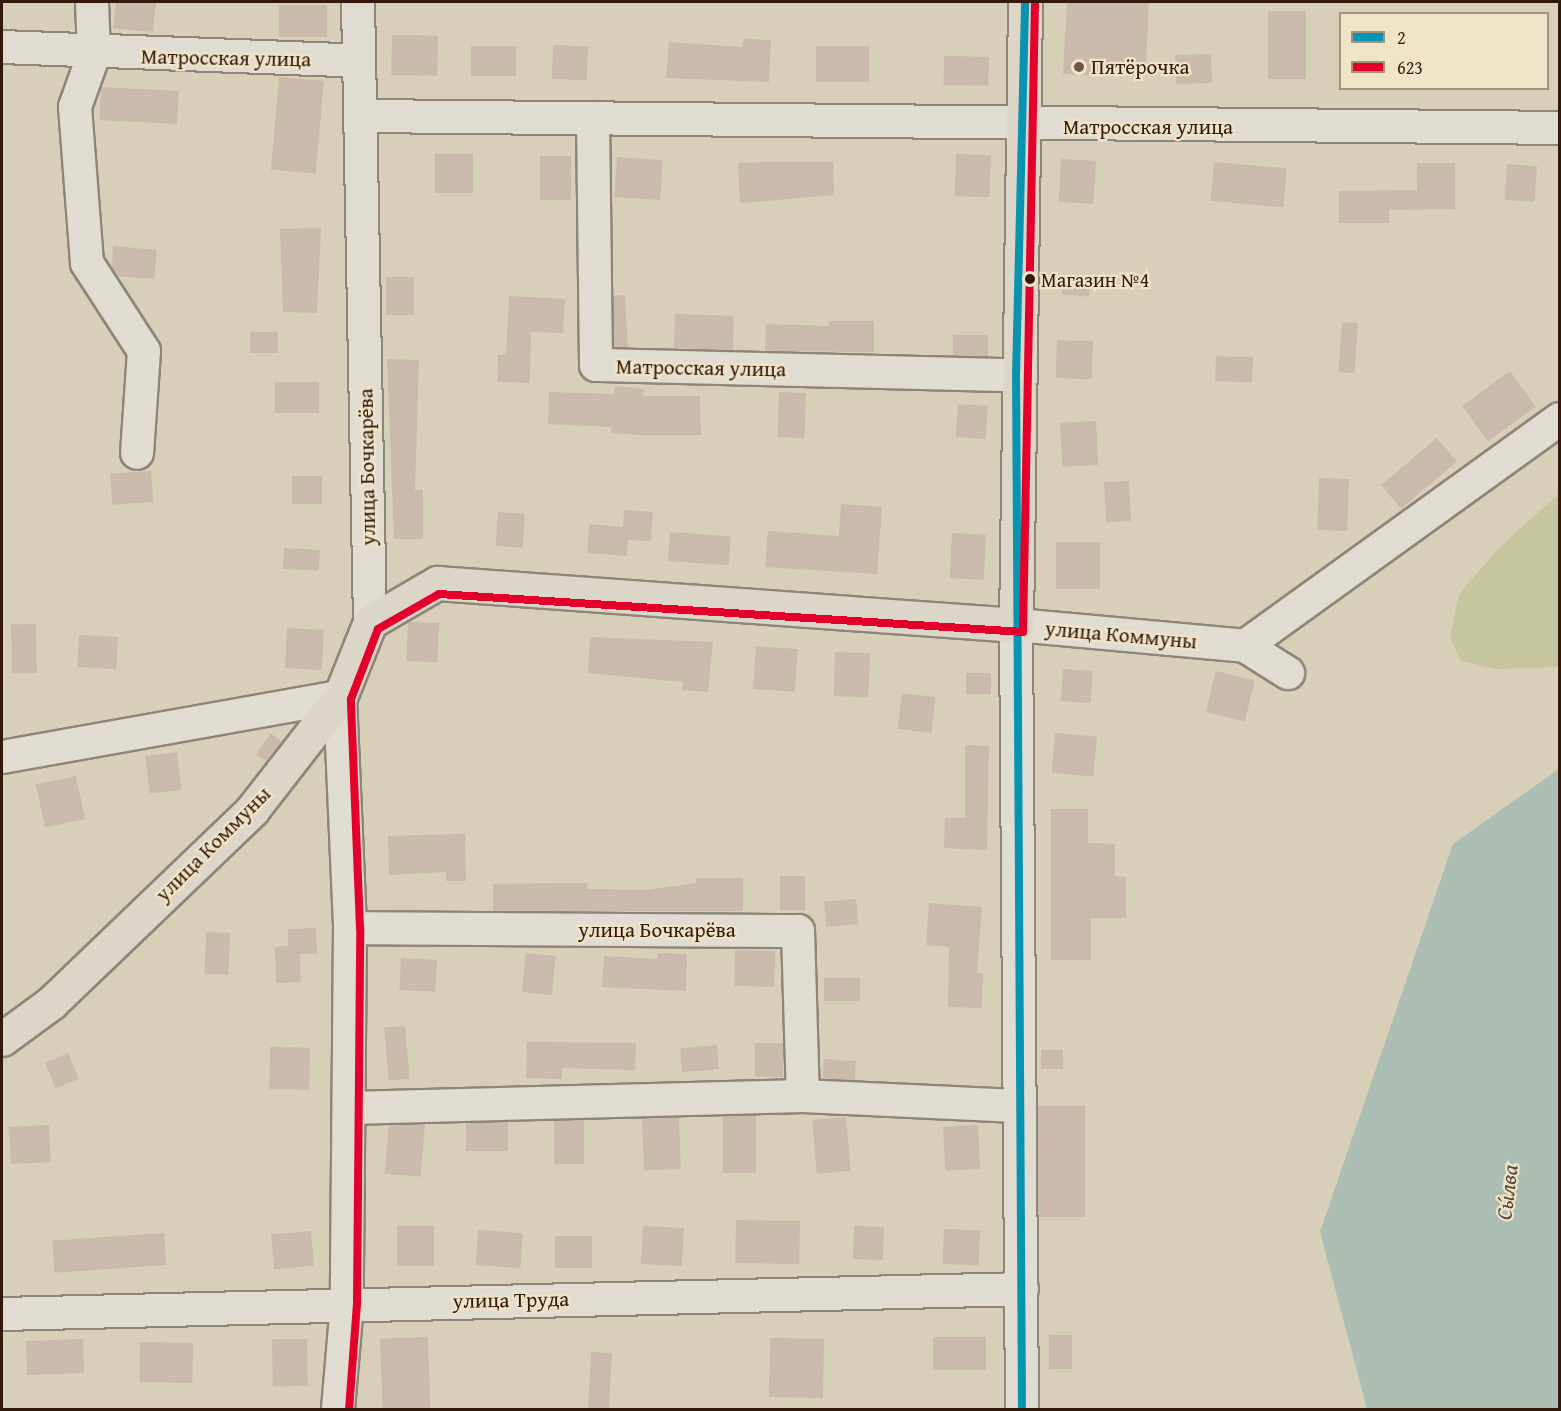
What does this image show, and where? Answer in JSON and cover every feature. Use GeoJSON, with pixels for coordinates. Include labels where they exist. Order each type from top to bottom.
{"type":"FeatureCollection","features":[{"type":"Feature","properties":{"kind":"main road"},"geometry":{"type":"LineString","coordinates":[[1016,625],[1016,375],[1025,2]]}},
{"type":"Feature","properties":{"kind":"main road","name":"улица Коммуны"},"geometry":{"type":"LineString","coordinates":[[370,622],[437,583],[1016,625]]}},
{"type":"Feature","properties":{"kind":"main road","name":"улица Бочкарёва"},"geometry":{"type":"LineString","coordinates":[[340,697],[370,622]]}},
{"type":"Feature","properties":{"kind":"main road","name":"улица Коммуны"},"geometry":{"type":"LineString","coordinates":[[2,1040],[51,1003],[252,810],[340,697]]}},
{"type":"Feature","properties":{"kind":"street"},"geometry":{"type":"LineString","coordinates":[[92,2],[94,54],[75,107],[87,263],[144,351],[137,453]]}},
{"type":"Feature","properties":{"kind":"street","name":"улица Бочкарёва"},"geometry":{"type":"LineString","coordinates":[[358,2],[370,622]]}},
{"type":"Feature","properties":{"kind":"street","name":"Матросская улица"},"geometry":{"type":"LineString","coordinates":[[2,47],[94,54],[358,61]]}},
{"type":"Feature","properties":{"kind":"street","name":"Матросская улица"},"geometry":{"type":"LineString","coordinates":[[361,116],[1023,126],[1560,129]]}},
{"type":"Feature","properties":{"kind":"street","name":"Матросская улица"},"geometry":{"type":"LineString","coordinates":[[593,118],[596,365],[1016,375]]}},
{"type":"Feature","properties":{"kind":"street"},"geometry":{"type":"LineString","coordinates":[[1288,673],[1245,646],[1560,419]]}},
{"type":"Feature","properties":{"kind":"street"},"geometry":{"type":"LineString","coordinates":[[1016,625],[1017,1106],[1022,1289],[1022,1410]]}},
{"type":"Feature","properties":{"kind":"street","name":"улица Коммуны"},"geometry":{"type":"LineString","coordinates":[[1016,625],[1245,646]]}},
{"type":"Feature","properties":{"kind":"street"},"geometry":{"type":"LineString","coordinates":[[2,757],[340,697]]}},
{"type":"Feature","properties":{"kind":"street","name":"улица Бочкарёва"},"geometry":{"type":"LineString","coordinates":[[338,1410],[347,1304],[350,928],[340,697]]}},
{"type":"Feature","properties":{"kind":"street","name":"улица Бочкарёва"},"geometry":{"type":"LineString","coordinates":[[350,928],[798,931],[803,1096]]}},
{"type":"Feature","properties":{"kind":"street"},"geometry":{"type":"LineString","coordinates":[[349,1108],[803,1096],[1017,1106]]}},
{"type":"Feature","properties":{"kind":"street","name":"улица Труда"},"geometry":{"type":"LineString","coordinates":[[2,1314],[1022,1289]]}},
{"type":"Feature","properties":{"kind":"green space"},"geometry":{"type":"Polygon","coordinates":[[[1559,494],[1559,667],[1496,669],[1461,661],[1450,637],[1459,594],[1502,545],[1559,494]]]}},
{"type":"Feature","properties":{"kind":"water","name":"Сы́лва"},"geometry":{"type":"Polygon","coordinates":[[[1559,769],[1559,1409],[1367,1409],[1320,1232],[1453,844],[1559,769]]]}},
{"type":"Feature","properties":{"kind":"building"},"geometry":{"type":"Polygon","coordinates":[[[116,2],[156,2],[153,32],[113,28],[116,2]]]}},
{"type":"Feature","properties":{"kind":"building"},"geometry":{"type":"Polygon","coordinates":[[[1067,2],[1149,2],[1146,65],[1116,63],[1115,77],[1063,74],[1067,2]]]}},
{"type":"Feature","properties":{"kind":"building"},"geometry":{"type":"Polygon","coordinates":[[[279,5],[327,5],[327,37],[279,37],[279,5]]]}},
{"type":"Feature","properties":{"kind":"building"},"geometry":{"type":"Polygon","coordinates":[[[1268,11],[1306,11],[1306,79],[1268,79],[1268,11]]]}},
{"type":"Feature","properties":{"kind":"building"},"geometry":{"type":"Polygon","coordinates":[[[392,35],[438,36],[437,76],[391,75],[392,35]]]}},
{"type":"Feature","properties":{"kind":"building"},"geometry":{"type":"Polygon","coordinates":[[[743,39],[771,40],[769,82],[666,78],[669,42],[742,47],[743,39]]]}},
{"type":"Feature","properties":{"kind":"building"},"geometry":{"type":"Polygon","coordinates":[[[553,45],[588,46],[587,80],[552,79],[553,45]]]}},
{"type":"Feature","properties":{"kind":"building"},"geometry":{"type":"Polygon","coordinates":[[[471,46],[516,46],[516,76],[471,76],[471,46]]]}},
{"type":"Feature","properties":{"kind":"building"},"geometry":{"type":"Polygon","coordinates":[[[816,46],[869,46],[869,82],[816,82],[816,46]]]}},
{"type":"Feature","properties":{"kind":"building"},"geometry":{"type":"Polygon","coordinates":[[[1211,54],[1212,83],[1176,84],[1175,55],[1211,54]]]}},
{"type":"Feature","properties":{"kind":"building"},"geometry":{"type":"Polygon","coordinates":[[[944,56],[989,57],[988,86],[943,85],[944,56]]]}},
{"type":"Feature","properties":{"kind":"building"},"geometry":{"type":"Polygon","coordinates":[[[279,77],[324,81],[316,174],[271,170],[279,77]]]}},
{"type":"Feature","properties":{"kind":"building"},"geometry":{"type":"Polygon","coordinates":[[[101,87],[179,91],[177,124],[99,120],[101,87]]]}},
{"type":"Feature","properties":{"kind":"building"},"geometry":{"type":"Polygon","coordinates":[[[435,154],[473,154],[473,193],[435,193],[435,154]]]}},
{"type":"Feature","properties":{"kind":"building"},"geometry":{"type":"Polygon","coordinates":[[[956,154],[991,155],[990,197],[955,196],[956,154]]]}},
{"type":"Feature","properties":{"kind":"building"},"geometry":{"type":"Polygon","coordinates":[[[540,156],[571,156],[571,200],[540,200],[540,156]]]}},
{"type":"Feature","properties":{"kind":"building"},"geometry":{"type":"Polygon","coordinates":[[[617,157],[663,160],[660,200],[614,197],[617,157]]]}},
{"type":"Feature","properties":{"kind":"building"},"geometry":{"type":"Polygon","coordinates":[[[1061,159],[1096,161],[1094,204],[1059,202],[1061,159]]]}},
{"type":"Feature","properties":{"kind":"building"},"geometry":{"type":"Polygon","coordinates":[[[833,162],[834,195],[740,203],[738,163],[833,162]]]}},
{"type":"Feature","properties":{"kind":"building"},"geometry":{"type":"Polygon","coordinates":[[[1214,162],[1287,168],[1283,207],[1211,201],[1214,162]]]}},
{"type":"Feature","properties":{"kind":"building"},"geometry":{"type":"Polygon","coordinates":[[[1417,163],[1455,163],[1455,209],[1389,210],[1389,223],[1339,223],[1339,191],[1417,190],[1417,163]]]}},
{"type":"Feature","properties":{"kind":"building"},"geometry":{"type":"Polygon","coordinates":[[[1507,164],[1537,166],[1534,202],[1504,200],[1507,164]]]}},
{"type":"Feature","properties":{"kind":"building"},"geometry":{"type":"Polygon","coordinates":[[[321,228],[317,313],[283,312],[280,229],[321,228]]]}},
{"type":"Feature","properties":{"kind":"building"},"geometry":{"type":"Polygon","coordinates":[[[113,246],[157,250],[154,279],[117,276],[112,268],[113,246]]]}},
{"type":"Feature","properties":{"kind":"building"},"geometry":{"type":"Polygon","coordinates":[[[1064,274],[1091,277],[1089,297],[1062,294],[1064,274]]]}},
{"type":"Feature","properties":{"kind":"building"},"geometry":{"type":"Polygon","coordinates":[[[386,277],[414,277],[414,315],[386,315],[386,277]]]}},
{"type":"Feature","properties":{"kind":"building"},"geometry":{"type":"Polygon","coordinates":[[[625,295],[628,348],[614,347],[613,296],[625,295]]]}},
{"type":"Feature","properties":{"kind":"building"},"geometry":{"type":"Polygon","coordinates":[[[509,296],[565,299],[563,333],[531,332],[530,383],[497,382],[498,355],[506,355],[509,296]]]}},
{"type":"Feature","properties":{"kind":"building"},"geometry":{"type":"Polygon","coordinates":[[[675,314],[734,316],[733,350],[674,348],[675,314]]]}},
{"type":"Feature","properties":{"kind":"building"},"geometry":{"type":"Polygon","coordinates":[[[829,321],[874,321],[874,352],[765,351],[766,324],[829,326],[829,321]]]}},
{"type":"Feature","properties":{"kind":"building"},"geometry":{"type":"Polygon","coordinates":[[[1342,322],[1358,323],[1354,373],[1339,372],[1342,322]]]}},
{"type":"Feature","properties":{"kind":"building"},"geometry":{"type":"Polygon","coordinates":[[[250,332],[278,332],[278,353],[250,353],[250,332]]]}},
{"type":"Feature","properties":{"kind":"building"},"geometry":{"type":"Polygon","coordinates":[[[953,335],[988,335],[988,356],[953,356],[953,335]]]}},
{"type":"Feature","properties":{"kind":"building"},"geometry":{"type":"Polygon","coordinates":[[[1057,340],[1093,341],[1092,379],[1056,378],[1057,340]]]}},
{"type":"Feature","properties":{"kind":"building"},"geometry":{"type":"Polygon","coordinates":[[[1216,356],[1253,357],[1252,382],[1215,381],[1216,356]]]}},
{"type":"Feature","properties":{"kind":"building"},"geometry":{"type":"Polygon","coordinates":[[[387,359],[419,360],[415,490],[423,490],[423,539],[394,539],[387,359]]]}},
{"type":"Feature","properties":{"kind":"building"},"geometry":{"type":"Polygon","coordinates":[[[1510,371],[1536,407],[1488,441],[1462,406],[1510,371]]]}},
{"type":"Feature","properties":{"kind":"building"},"geometry":{"type":"Polygon","coordinates":[[[275,382],[319,382],[319,413],[275,413],[275,382]]]}},
{"type":"Feature","properties":{"kind":"building"},"geometry":{"type":"Polygon","coordinates":[[[615,386],[644,389],[643,396],[700,396],[701,435],[611,433],[611,427],[548,424],[549,392],[614,394],[615,386]]]}},
{"type":"Feature","properties":{"kind":"building"},"geometry":{"type":"Polygon","coordinates":[[[779,392],[806,393],[804,438],[777,437],[779,392]]]}},
{"type":"Feature","properties":{"kind":"building"},"geometry":{"type":"Polygon","coordinates":[[[958,404],[988,406],[986,439],[956,437],[958,404]]]}},
{"type":"Feature","properties":{"kind":"building"},"geometry":{"type":"Polygon","coordinates":[[[1096,421],[1098,465],[1062,467],[1060,423],[1096,421]]]}},
{"type":"Feature","properties":{"kind":"building"},"geometry":{"type":"Polygon","coordinates":[[[1437,438],[1457,462],[1401,509],[1381,485],[1437,438]]]}},
{"type":"Feature","properties":{"kind":"building"},"geometry":{"type":"Polygon","coordinates":[[[151,471],[153,502],[112,505],[110,474],[151,471]]]}},
{"type":"Feature","properties":{"kind":"building"},"geometry":{"type":"Polygon","coordinates":[[[292,476],[322,476],[322,504],[292,504],[292,476]]]}},
{"type":"Feature","properties":{"kind":"building"},"geometry":{"type":"Polygon","coordinates":[[[1319,478],[1349,479],[1347,531],[1317,530],[1319,478]]]}},
{"type":"Feature","properties":{"kind":"building"},"geometry":{"type":"Polygon","coordinates":[[[1129,481],[1131,521],[1106,522],[1104,482],[1129,481]]]}},
{"type":"Feature","properties":{"kind":"building"},"geometry":{"type":"Polygon","coordinates":[[[841,504],[882,507],[877,574],[765,567],[768,531],[839,536],[841,504]]]}},
{"type":"Feature","properties":{"kind":"building"},"geometry":{"type":"Polygon","coordinates":[[[624,510],[653,512],[651,541],[628,540],[627,556],[587,553],[589,524],[623,527],[624,510]]]}},
{"type":"Feature","properties":{"kind":"building"},"geometry":{"type":"Polygon","coordinates":[[[498,512],[525,514],[523,548],[496,546],[498,512]]]}},
{"type":"Feature","properties":{"kind":"building"},"geometry":{"type":"Polygon","coordinates":[[[670,532],[731,536],[729,565],[668,561],[670,532]]]}},
{"type":"Feature","properties":{"kind":"building"},"geometry":{"type":"Polygon","coordinates":[[[952,533],[986,535],[984,580],[950,578],[952,533]]]}},
{"type":"Feature","properties":{"kind":"building"},"geometry":{"type":"Polygon","coordinates":[[[1056,542],[1100,542],[1100,589],[1056,589],[1056,542]]]}},
{"type":"Feature","properties":{"kind":"building"},"geometry":{"type":"Polygon","coordinates":[[[284,548],[320,550],[319,571],[283,569],[284,548]]]}},
{"type":"Feature","properties":{"kind":"building"},"geometry":{"type":"Polygon","coordinates":[[[408,622],[439,623],[438,662],[407,661],[408,622]]]}},
{"type":"Feature","properties":{"kind":"building"},"geometry":{"type":"Polygon","coordinates":[[[11,624],[36,624],[37,673],[12,673],[11,624]]]}},
{"type":"Feature","properties":{"kind":"building"},"geometry":{"type":"Polygon","coordinates":[[[287,628],[324,630],[322,670],[285,668],[287,628]]]}},
{"type":"Feature","properties":{"kind":"building"},"geometry":{"type":"Polygon","coordinates":[[[79,635],[118,637],[116,669],[77,667],[79,635]]]}},
{"type":"Feature","properties":{"kind":"building"},"geometry":{"type":"Polygon","coordinates":[[[590,637],[713,642],[708,692],[682,690],[683,682],[588,673],[590,637]]]}},
{"type":"Feature","properties":{"kind":"building"},"geometry":{"type":"Polygon","coordinates":[[[756,646],[798,649],[795,692],[753,689],[756,646]]]}},
{"type":"Feature","properties":{"kind":"building"},"geometry":{"type":"Polygon","coordinates":[[[835,652],[870,653],[868,697],[833,696],[835,652]]]}},
{"type":"Feature","properties":{"kind":"building"},"geometry":{"type":"Polygon","coordinates":[[[1063,669],[1093,671],[1091,703],[1061,701],[1063,669]]]}},
{"type":"Feature","properties":{"kind":"building"},"geometry":{"type":"Polygon","coordinates":[[[1216,671],[1255,681],[1245,721],[1206,712],[1216,671]]]}},
{"type":"Feature","properties":{"kind":"building"},"geometry":{"type":"Polygon","coordinates":[[[966,673],[991,673],[991,694],[966,694],[966,673]]]}},
{"type":"Feature","properties":{"kind":"building"},"geometry":{"type":"Polygon","coordinates":[[[902,693],[936,697],[931,733],[898,729],[902,693]]]}},
{"type":"Feature","properties":{"kind":"building"},"geometry":{"type":"Polygon","coordinates":[[[270,733],[282,741],[266,761],[256,755],[270,733]]]}},
{"type":"Feature","properties":{"kind":"building"},"geometry":{"type":"Polygon","coordinates":[[[1055,733],[1097,737],[1093,777],[1052,773],[1055,733]]]}},
{"type":"Feature","properties":{"kind":"building"},"geometry":{"type":"Polygon","coordinates":[[[965,745],[989,746],[987,850],[944,848],[945,818],[965,818],[965,745]]]}},
{"type":"Feature","properties":{"kind":"building"},"geometry":{"type":"Polygon","coordinates":[[[177,752],[182,790],[150,794],[145,756],[177,752]]]}},
{"type":"Feature","properties":{"kind":"building"},"geometry":{"type":"Polygon","coordinates":[[[76,776],[85,819],[45,828],[36,785],[76,776]]]}},
{"type":"Feature","properties":{"kind":"building"},"geometry":{"type":"Polygon","coordinates":[[[1051,809],[1088,809],[1088,843],[1115,844],[1115,876],[1126,877],[1126,918],[1091,918],[1091,960],[1051,960],[1051,809]]]}},
{"type":"Feature","properties":{"kind":"building"},"geometry":{"type":"Polygon","coordinates":[[[465,834],[466,881],[446,881],[446,872],[389,875],[388,836],[465,834]]]}},
{"type":"Feature","properties":{"kind":"building"},"geometry":{"type":"Polygon","coordinates":[[[780,876],[805,876],[805,910],[780,910],[780,876]]]}},
{"type":"Feature","properties":{"kind":"building"},"geometry":{"type":"Polygon","coordinates":[[[696,878],[743,878],[743,911],[493,911],[493,884],[587,883],[587,889],[646,890],[696,883],[696,878]]]}},
{"type":"Feature","properties":{"kind":"building"},"geometry":{"type":"Polygon","coordinates":[[[856,899],[858,924],[826,927],[824,902],[856,899]]]}},
{"type":"Feature","properties":{"kind":"building"},"geometry":{"type":"Polygon","coordinates":[[[929,903],[982,907],[977,973],[983,973],[982,1008],[948,1007],[949,947],[926,945],[929,903]]]}},
{"type":"Feature","properties":{"kind":"building"},"geometry":{"type":"Polygon","coordinates":[[[316,928],[317,954],[300,954],[301,982],[276,983],[275,947],[288,946],[288,929],[316,928]]]}},
{"type":"Feature","properties":{"kind":"building"},"geometry":{"type":"Polygon","coordinates":[[[206,932],[230,933],[229,975],[205,974],[206,932]]]}},
{"type":"Feature","properties":{"kind":"building"},"geometry":{"type":"Polygon","coordinates":[[[735,950],[775,951],[774,987],[734,986],[735,950]]]}},
{"type":"Feature","properties":{"kind":"building"},"geometry":{"type":"Polygon","coordinates":[[[526,953],[556,956],[552,995],[522,992],[526,953]]]}},
{"type":"Feature","properties":{"kind":"building"},"geometry":{"type":"Polygon","coordinates":[[[658,953],[687,954],[686,991],[602,987],[604,956],[657,959],[658,953]]]}},
{"type":"Feature","properties":{"kind":"building"},"geometry":{"type":"Polygon","coordinates":[[[401,958],[437,960],[435,992],[399,990],[401,958]]]}},
{"type":"Feature","properties":{"kind":"building"},"geometry":{"type":"Polygon","coordinates":[[[824,978],[860,978],[860,1001],[824,1001],[824,978]]]}},
{"type":"Feature","properties":{"kind":"building"},"geometry":{"type":"Polygon","coordinates":[[[405,1026],[410,1079],[389,1081],[384,1028],[405,1026]]]}},
{"type":"Feature","properties":{"kind":"building"},"geometry":{"type":"Polygon","coordinates":[[[527,1042],[636,1043],[635,1070],[562,1068],[562,1079],[526,1078],[527,1042]]]}},
{"type":"Feature","properties":{"kind":"building"},"geometry":{"type":"Polygon","coordinates":[[[755,1043],[783,1043],[783,1077],[755,1077],[755,1043]]]}},
{"type":"Feature","properties":{"kind":"building"},"geometry":{"type":"Polygon","coordinates":[[[717,1045],[719,1069],[682,1072],[680,1048],[717,1045]]]}},
{"type":"Feature","properties":{"kind":"building"},"geometry":{"type":"Polygon","coordinates":[[[270,1047],[310,1048],[309,1090],[269,1089],[270,1047]]]}},
{"type":"Feature","properties":{"kind":"building"},"geometry":{"type":"Polygon","coordinates":[[[1041,1050],[1063,1050],[1063,1069],[1041,1069],[1041,1050]]]}},
{"type":"Feature","properties":{"kind":"building"},"geometry":{"type":"Polygon","coordinates":[[[68,1053],[79,1079],[56,1089],[45,1063],[68,1053]]]}},
{"type":"Feature","properties":{"kind":"building"},"geometry":{"type":"Polygon","coordinates":[[[824,1059],[856,1061],[855,1081],[823,1079],[824,1059]]]}},
{"type":"Feature","properties":{"kind":"building"},"geometry":{"type":"Polygon","coordinates":[[[1038,1106],[1085,1106],[1085,1217],[1038,1217],[1038,1106]]]}},
{"type":"Feature","properties":{"kind":"building"},"geometry":{"type":"Polygon","coordinates":[[[723,1115],[756,1115],[756,1173],[723,1173],[723,1115]]]}},
{"type":"Feature","properties":{"kind":"building"},"geometry":{"type":"Polygon","coordinates":[[[679,1117],[681,1169],[644,1170],[642,1118],[679,1117]]]}},
{"type":"Feature","properties":{"kind":"building"},"geometry":{"type":"Polygon","coordinates":[[[846,1117],[851,1171],[817,1174],[812,1120],[846,1117]]]}},
{"type":"Feature","properties":{"kind":"building"},"geometry":{"type":"Polygon","coordinates":[[[554,1120],[584,1120],[584,1164],[554,1164],[554,1120]]]}},
{"type":"Feature","properties":{"kind":"building"},"geometry":{"type":"Polygon","coordinates":[[[389,1121],[425,1124],[420,1177],[385,1174],[389,1121]]]}},
{"type":"Feature","properties":{"kind":"building"},"geometry":{"type":"Polygon","coordinates":[[[466,1122],[508,1122],[508,1151],[466,1151],[466,1122]]]}},
{"type":"Feature","properties":{"kind":"building"},"geometry":{"type":"Polygon","coordinates":[[[49,1125],[51,1162],[11,1164],[9,1127],[49,1125]]]}},
{"type":"Feature","properties":{"kind":"building"},"geometry":{"type":"Polygon","coordinates":[[[978,1125],[980,1169],[945,1171],[943,1127],[978,1125]]]}},
{"type":"Feature","properties":{"kind":"building"},"geometry":{"type":"Polygon","coordinates":[[[736,1220],[800,1221],[799,1264],[735,1263],[736,1220]]]}},
{"type":"Feature","properties":{"kind":"building"},"geometry":{"type":"Polygon","coordinates":[[[397,1226],[434,1226],[434,1266],[397,1266],[397,1226]]]}},
{"type":"Feature","properties":{"kind":"building"},"geometry":{"type":"Polygon","coordinates":[[[643,1226],[684,1228],[682,1266],[641,1264],[643,1226]]]}},
{"type":"Feature","properties":{"kind":"building"},"geometry":{"type":"Polygon","coordinates":[[[854,1226],[884,1227],[883,1260],[853,1259],[854,1226]]]}},
{"type":"Feature","properties":{"kind":"building"},"geometry":{"type":"Polygon","coordinates":[[[944,1229],[980,1230],[979,1265],[943,1264],[944,1229]]]}},
{"type":"Feature","properties":{"kind":"building"},"geometry":{"type":"Polygon","coordinates":[[[478,1230],[523,1233],[520,1268],[476,1265],[478,1230]]]}},
{"type":"Feature","properties":{"kind":"building"},"geometry":{"type":"Polygon","coordinates":[[[311,1231],[314,1266],[274,1269],[271,1234],[311,1231]]]}},
{"type":"Feature","properties":{"kind":"building"},"geometry":{"type":"Polygon","coordinates":[[[164,1233],[166,1265],[55,1273],[52,1241],[164,1233]]]}},
{"type":"Feature","properties":{"kind":"building"},"geometry":{"type":"Polygon","coordinates":[[[555,1236],[592,1236],[592,1268],[555,1268],[555,1236]]]}},
{"type":"Feature","properties":{"kind":"building"},"geometry":{"type":"Polygon","coordinates":[[[1049,1335],[1072,1335],[1072,1369],[1049,1369],[1049,1335]]]}},
{"type":"Feature","properties":{"kind":"building"},"geometry":{"type":"Polygon","coordinates":[[[428,1337],[431,1410],[383,1410],[380,1339],[428,1337]]]}},
{"type":"Feature","properties":{"kind":"building"},"geometry":{"type":"Polygon","coordinates":[[[933,1337],[986,1337],[986,1370],[933,1370],[933,1337]]]}},
{"type":"Feature","properties":{"kind":"building"},"geometry":{"type":"Polygon","coordinates":[[[770,1338],[824,1339],[823,1398],[769,1397],[770,1338]]]}},
{"type":"Feature","properties":{"kind":"building"},"geometry":{"type":"Polygon","coordinates":[[[83,1339],[84,1373],[27,1375],[26,1341],[83,1339]]]}},
{"type":"Feature","properties":{"kind":"building"},"geometry":{"type":"Polygon","coordinates":[[[307,1339],[308,1386],[273,1387],[272,1340],[307,1339]]]}},
{"type":"Feature","properties":{"kind":"building"},"geometry":{"type":"Polygon","coordinates":[[[140,1342],[193,1343],[192,1383],[139,1382],[140,1342]]]}},
{"type":"Feature","properties":{"kind":"building"},"geometry":{"type":"Polygon","coordinates":[[[591,1352],[612,1353],[609,1410],[588,1410],[591,1352]]]}},
{"type":"Feature","properties":{"kind":"transit line","name":"2"},"geometry":{"type":"LineString","coordinates":[[1022,1410],[1016,375],[1025,2]]}},
{"type":"Feature","properties":{"kind":"transit line","name":"623"},"geometry":{"type":"LineString","coordinates":[[349,1410],[357,1304],[360,928],[351,699],[378,629],[439,594],[1023,632],[1035,2]]}},
{"type":"Feature","properties":{"kind":"place","name":"Пятёрочка"},"geometry":{"type":"Point","coordinates":[1079,67]}},
{"type":"Feature","properties":{"kind":"place","name":"Магазин №4"},"geometry":{"type":"Point","coordinates":[1030,279]}}]}
